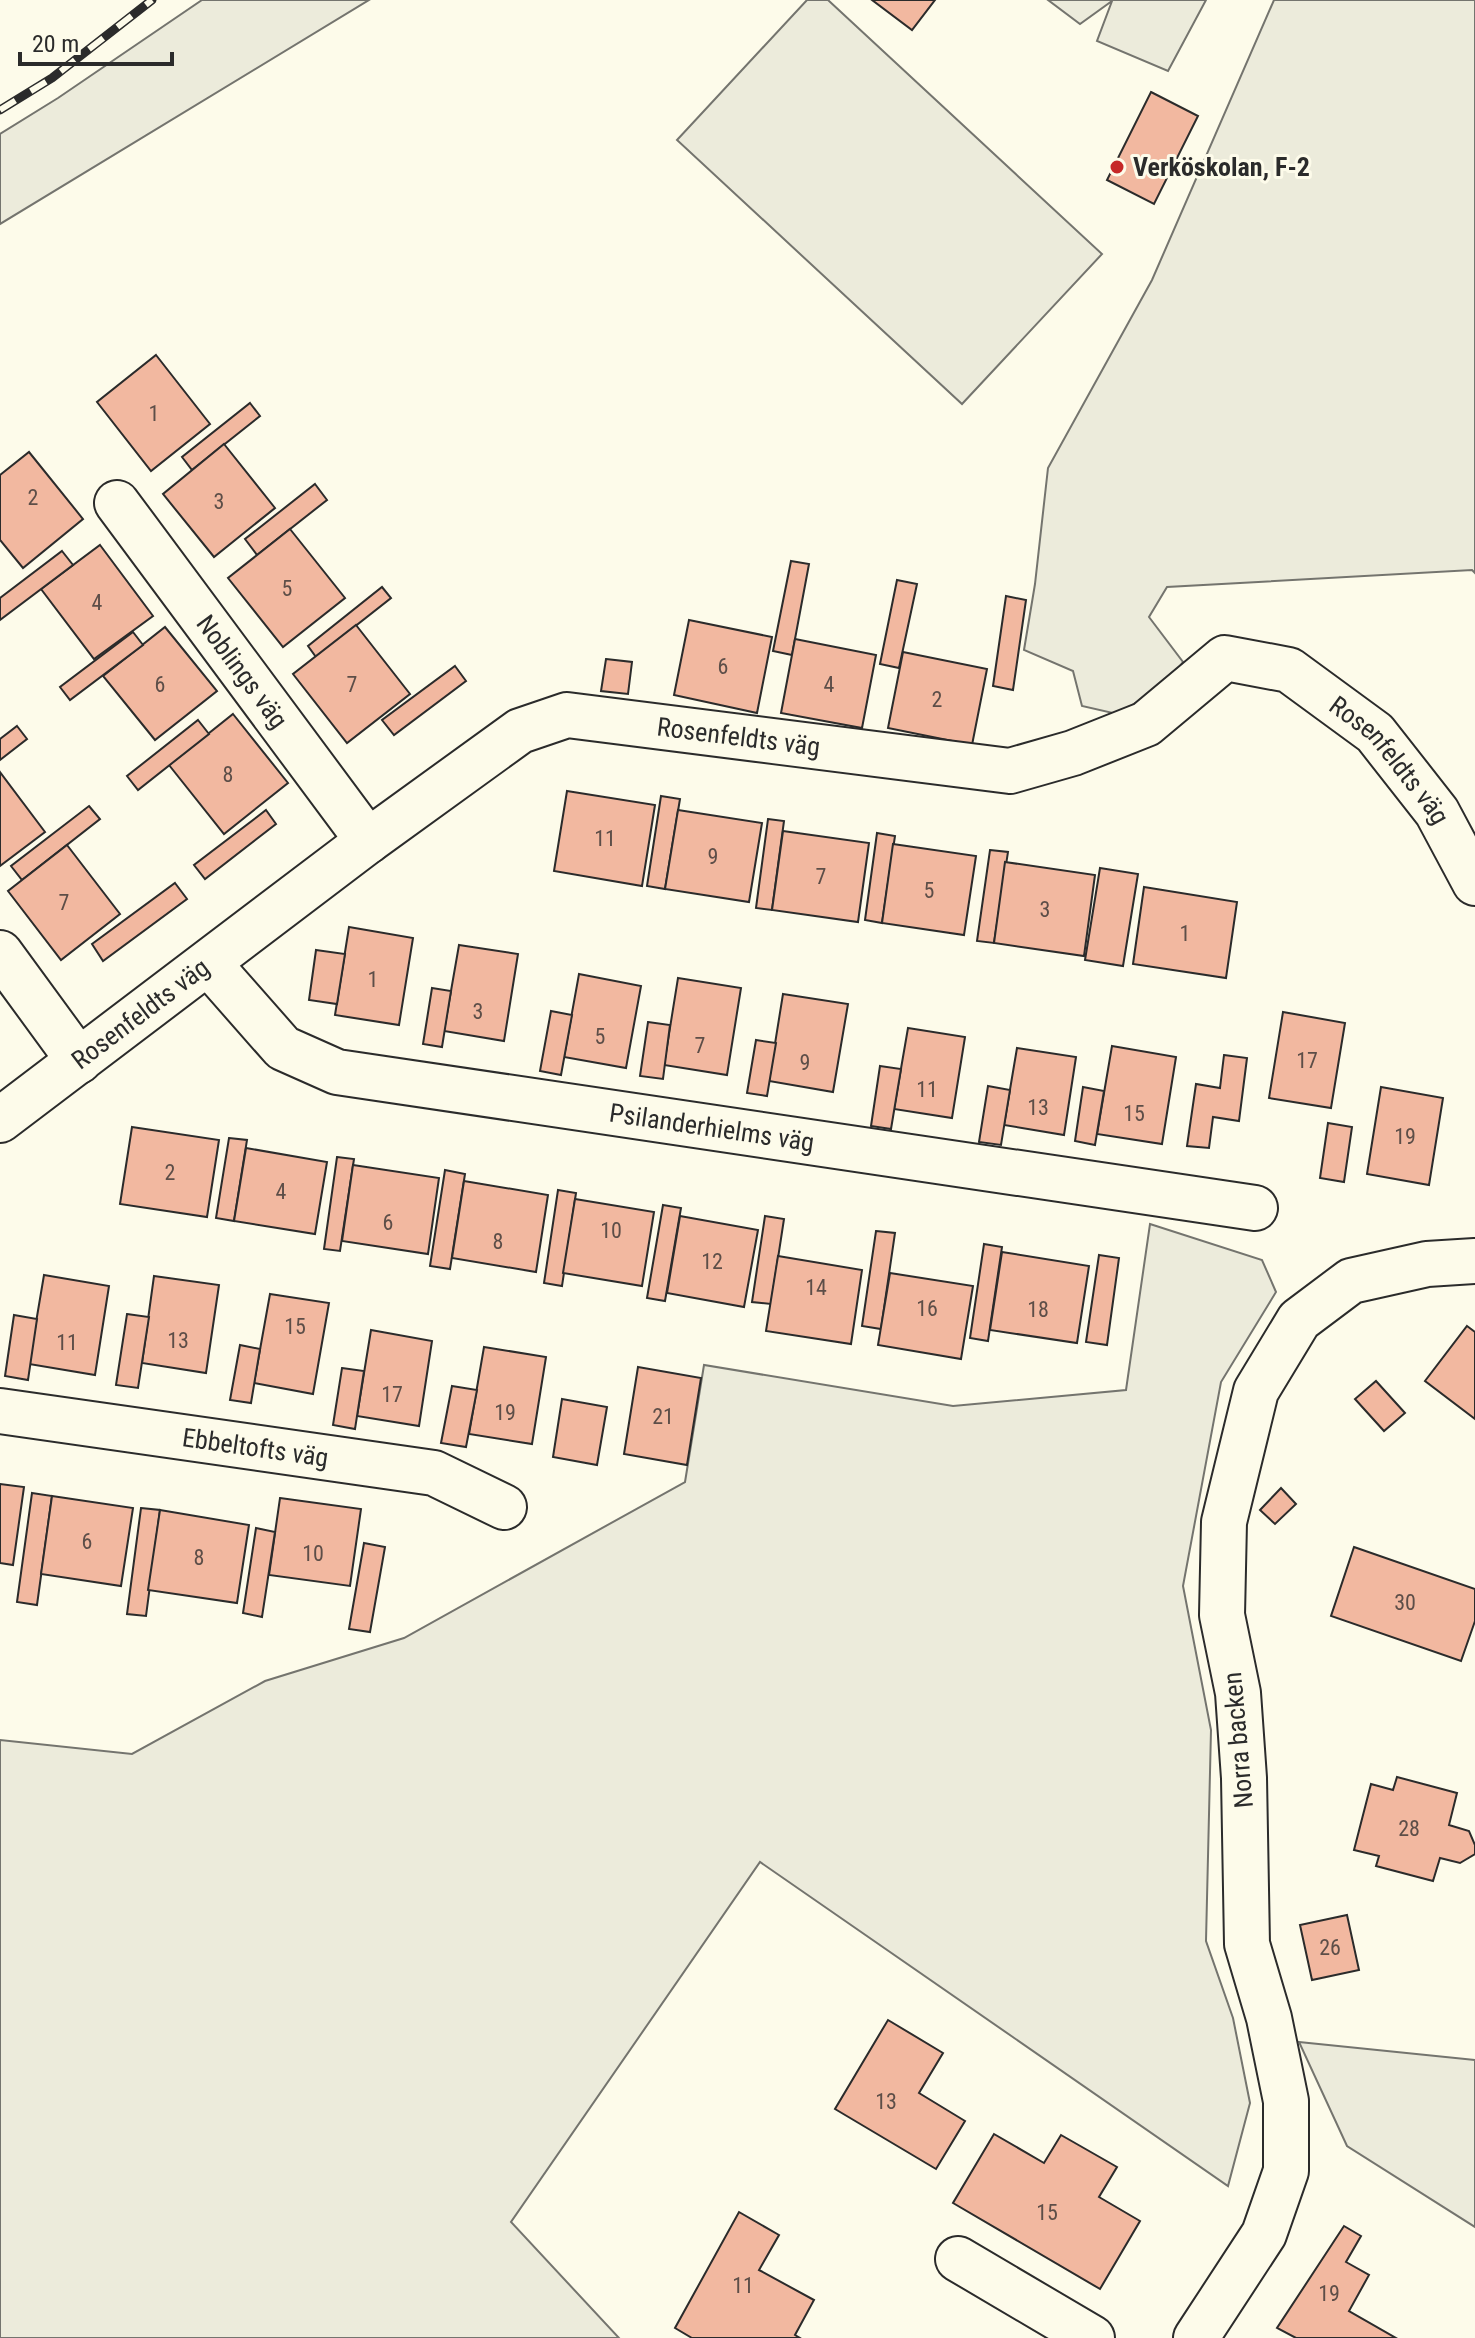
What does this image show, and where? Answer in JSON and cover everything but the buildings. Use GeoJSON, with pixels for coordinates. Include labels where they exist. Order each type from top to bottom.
{"type":"FeatureCollection","features":[{"type":"Feature","properties":{"kind":"street","name":"Noblings väg"},"geometry":{"type":"LineString","coordinates":[[117,503],[368,841]]}},
{"type":"Feature","properties":{"kind":"street","name":"Rosenfeldts väg"},"geometry":{"type":"LineString","coordinates":[[0,1120],[368,841],[520,731],[567,715],[1010,771],[1073,753],[1146,724],[1225,658],[1289,670],[1375,733],[1437,812],[1475,883]]}},
{"type":"Feature","properties":{"kind":"street"},"geometry":{"type":"LineString","coordinates":[[0,953],[79,1061]]}},
{"type":"Feature","properties":{"kind":"street","name":"Psilanderhielms väg"},"geometry":{"type":"LineString","coordinates":[[209,964],[283,1048],[337,1072],[1255,1208]]}},
{"type":"Feature","properties":{"kind":"street","name":"Norra backen"},"geometry":{"type":"LineString","coordinates":[[1196,2338],[1264,2234],[1286,2171],[1286,2101],[1269,2018],[1247,1944],[1244,1778],[1238,1693],[1222,1615],[1224,1522],[1256,1391],[1299,1320],[1351,1281],[1427,1264],[1475,1261]]}},
{"type":"Feature","properties":{"kind":"street","name":"Ebbeltofts väg"},"geometry":{"type":"LineString","coordinates":[[0,1411],[434,1473],[504,1507]]}},
{"type":"Feature","properties":{"kind":"street"},"geometry":{"type":"LineString","coordinates":[[958,2259],[1092,2338]]}},
{"type":"Feature","properties":{"kind":"shaded area"},"geometry":{"type":"Polygon","coordinates":[[[202,0],[369,0],[0,224],[0,134],[202,0]]]}},
{"type":"Feature","properties":{"kind":"shaded area"},"geometry":{"type":"Polygon","coordinates":[[[807,0],[828,0],[1102,254],[962,404],[677,140],[807,0]]]}},
{"type":"Feature","properties":{"kind":"shaded area"},"geometry":{"type":"Polygon","coordinates":[[[1048,0],[1206,0],[1168,71],[1097,41],[1112,1],[1080,24],[1048,0]]]}},
{"type":"Feature","properties":{"kind":"shaded area"},"geometry":{"type":"Polygon","coordinates":[[[1274,0],[1475,0],[1475,573],[1472,570],[1167,587],[1149,617],[1183,662],[1164,686],[1117,714],[1082,706],[1073,671],[1024,650],[1048,468],[1152,280],[1274,0]]]}},
{"type":"Feature","properties":{"kind":"shaded area"},"geometry":{"type":"Polygon","coordinates":[[[1150,1224],[1262,1260],[1276,1292],[1221,1382],[1183,1586],[1211,1730],[1206,1941],[1233,2018],[1250,2103],[1228,2186],[760,1862],[511,2222],[619,2338],[0,2338],[0,1740],[132,1754],[265,1681],[404,1638],[685,1482],[704,1365],[953,1406],[1126,1390],[1150,1224]]]}},
{"type":"Feature","properties":{"kind":"shaded area"},"geometry":{"type":"Polygon","coordinates":[[[1299,2042],[1475,2060],[1475,2227],[1347,2146],[1299,2042]]]}},
{"type":"Feature","properties":{"kind":"railway"},"geometry":{"type":"LineString","coordinates":[[0,110],[52,78],[152,0]]}},
{"type":"Feature","properties":{"kind":"place","name":"Verköskolan, F-2"},"geometry":{"type":"Point","coordinates":[1117,167]}}]}
